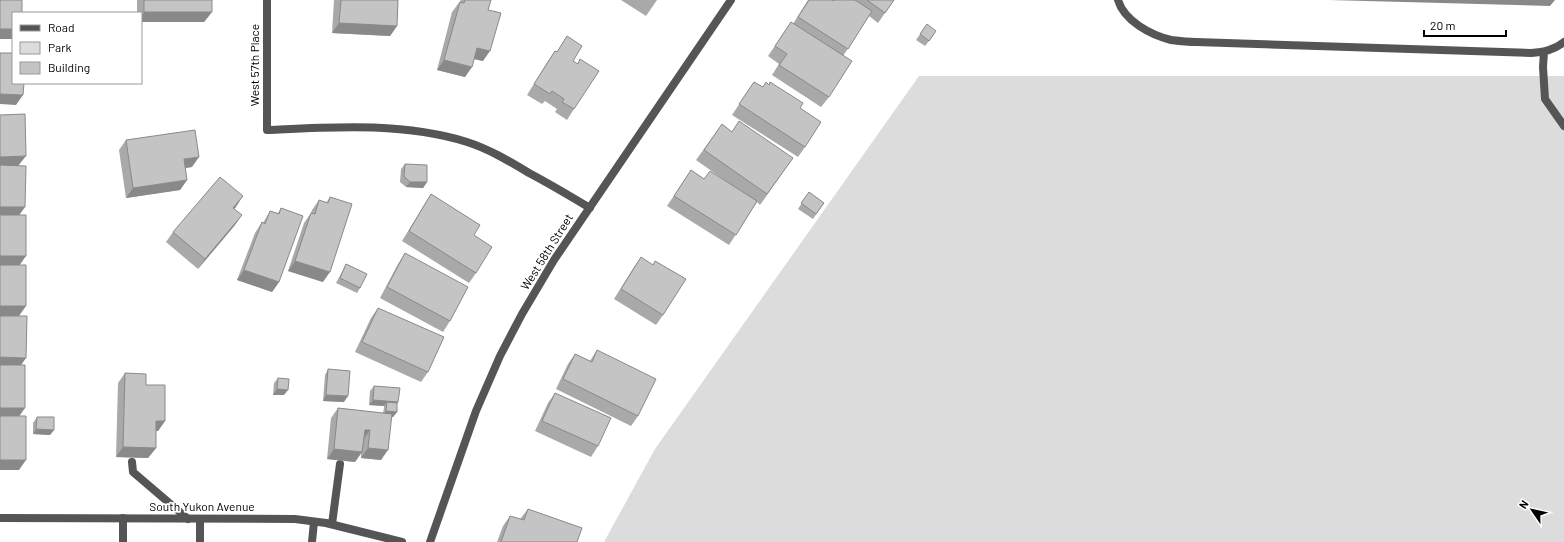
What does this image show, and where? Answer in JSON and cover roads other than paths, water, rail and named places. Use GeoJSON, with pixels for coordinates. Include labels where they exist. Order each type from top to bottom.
{"type":"FeatureCollection","features":[{"type":"Feature","properties":{"kind":"street","name":"West 57th Place"},"geometry":{"type":"LineString","coordinates":[[267,0],[267,130],[308,128],[396,129],[467,142],[501,156],[590,208]]}},
{"type":"Feature","properties":{"kind":"street","name":"West 58th Street"},"geometry":{"type":"LineString","coordinates":[[430,542],[476,411],[500,356],[554,260],[731,0]]}},
{"type":"Feature","properties":{"kind":"street"},"geometry":{"type":"LineString","coordinates":[[1118,0],[1127,15],[1136,24],[1154,34],[1172,40],[1319,47],[1531,54],[1554,49],[1564,42]]}},
{"type":"Feature","properties":{"kind":"street"},"geometry":{"type":"LineString","coordinates":[[1544,52],[1543,68],[1545,98],[1564,126]]}},
{"type":"Feature","properties":{"kind":"street"},"geometry":{"type":"LineString","coordinates":[[132,462],[132,472],[188,519]]}},
{"type":"Feature","properties":{"kind":"street"},"geometry":{"type":"LineString","coordinates":[[332,524],[340,464]]}},
{"type":"Feature","properties":{"kind":"street","name":"South Yukon Avenue"},"geometry":{"type":"LineString","coordinates":[[0,518],[295,520],[332,524],[402,542]]}},
{"type":"Feature","properties":{"kind":"street"},"geometry":{"type":"LineString","coordinates":[[123,518],[123,542]]}},
{"type":"Feature","properties":{"kind":"street"},"geometry":{"type":"LineString","coordinates":[[200,519],[200,542]]}},
{"type":"Feature","properties":{"kind":"street"},"geometry":{"type":"LineString","coordinates":[[312,542],[314,522]]}}]}
